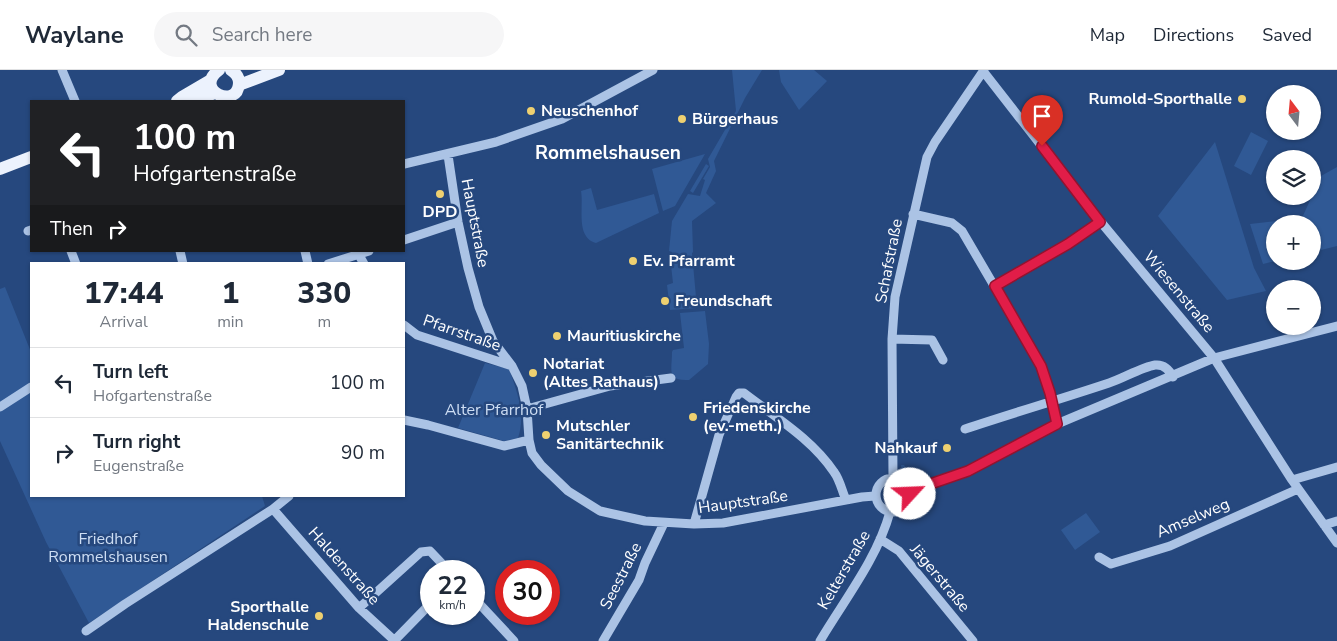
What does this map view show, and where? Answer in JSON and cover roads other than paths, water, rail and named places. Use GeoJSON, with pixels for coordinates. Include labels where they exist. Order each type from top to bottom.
{"type":"FeatureCollection","features":[{"type":"Feature","properties":{"kind":"main road"},"geometry":{"type":"LineString","coordinates":[[213,78],[220,96],[227,97],[238,94],[279,70]]}},
{"type":"Feature","properties":{"kind":"main road"},"geometry":{"type":"LineString","coordinates":[[236,71],[239,78],[238,94]]}},
{"type":"Feature","properties":{"kind":"main road"},"geometry":{"type":"LineString","coordinates":[[178,100],[213,78]]}},
{"type":"Feature","properties":{"kind":"main road"},"geometry":{"type":"LineString","coordinates":[[195,100],[213,78]]}},
{"type":"Feature","properties":{"kind":"main road"},"geometry":{"type":"LineString","coordinates":[[0,169],[30,158]]}},
{"type":"Feature","properties":{"kind":"street"},"geometry":{"type":"LineString","coordinates":[[62,70],[75,100]]}},
{"type":"Feature","properties":{"kind":"street"},"geometry":{"type":"LineString","coordinates":[[405,164],[448,155],[502,140],[562,119],[653,70]]}},
{"type":"Feature","properties":{"kind":"street","name":"Schafstraße"},"geometry":{"type":"LineString","coordinates":[[893,477],[892,339],[895,296],[913,214],[927,158],[984,70]]}},
{"type":"Feature","properties":{"kind":"street","name":"Wiesenstraße"},"geometry":{"type":"LineString","coordinates":[[984,70],[1100,222],[1214,358],[1292,480],[1337,543]]}},
{"type":"Feature","properties":{"kind":"street","name":"Hauptstraße"},"geometry":{"type":"LineString","coordinates":[[448,155],[458,222],[468,268],[485,324],[493,341],[512,366],[522,386],[527,409],[529,440],[532,453],[568,491],[600,511],[664,523],[694,524],[723,523],[876,496]]}},
{"type":"Feature","properties":{"kind":"street"},"geometry":{"type":"LineString","coordinates":[[913,214],[952,223],[962,231],[1041,366],[1052,400],[1057,424]]}},
{"type":"Feature","properties":{"kind":"street"},"geometry":{"type":"LineString","coordinates":[[405,240],[458,222]]}},
{"type":"Feature","properties":{"kind":"street"},"geometry":{"type":"LineString","coordinates":[[995,286],[1068,244],[1100,222]]}},
{"type":"Feature","properties":{"kind":"street"},"geometry":{"type":"LineString","coordinates":[[335,262],[366,252]]}},
{"type":"Feature","properties":{"kind":"street"},"geometry":{"type":"LineString","coordinates":[[358,255],[363,262]]}},
{"type":"Feature","properties":{"kind":"street","name":"Pfarrstraße"},"geometry":{"type":"LineString","coordinates":[[405,326],[417,335],[512,366]]}},
{"type":"Feature","properties":{"kind":"street"},"geometry":{"type":"LineString","coordinates":[[910,491],[968,471],[1057,424],[1214,358],[1337,326]]}},
{"type":"Feature","properties":{"kind":"street"},"geometry":{"type":"LineString","coordinates":[[892,339],[932,340],[943,360]]}},
{"type":"Feature","properties":{"kind":"street"},"geometry":{"type":"LineString","coordinates":[[965,429],[1110,383],[1154,365],[1163,366],[1173,376]]}},
{"type":"Feature","properties":{"kind":"street"},"geometry":{"type":"LineString","coordinates":[[527,409],[610,386],[671,378]]}},
{"type":"Feature","properties":{"kind":"street"},"geometry":{"type":"LineString","coordinates":[[0,407],[30,388]]}},
{"type":"Feature","properties":{"kind":"street"},"geometry":{"type":"LineString","coordinates":[[694,524],[718,435],[739,393],[744,393],[804,439],[822,456],[835,473],[846,500]]}},
{"type":"Feature","properties":{"kind":"street"},"geometry":{"type":"LineString","coordinates":[[405,420],[504,446],[529,440]]}},
{"type":"Feature","properties":{"kind":"street"},"geometry":{"type":"LineString","coordinates":[[1292,480],[1337,467]]}},
{"type":"Feature","properties":{"kind":"street"},"geometry":{"type":"LineString","coordinates":[[893,477],[902,480],[908,485],[910,491],[910,499],[900,511],[890,512],[879,506],[876,496],[877,488],[881,482],[893,477]]}},
{"type":"Feature","properties":{"kind":"street","name":"Amselweg"},"geometry":{"type":"LineString","coordinates":[[1099,557],[1111,564],[1170,546],[1298,488]]}},
{"type":"Feature","properties":{"kind":"street"},"geometry":{"type":"LineString","coordinates":[[86,631],[273,509],[288,497]]}},
{"type":"Feature","properties":{"kind":"street","name":"Haldenstraße"},"geometry":{"type":"LineString","coordinates":[[273,509],[359,608],[394,641]]}},
{"type":"Feature","properties":{"kind":"street","name":"Kelterstraße"},"geometry":{"type":"LineString","coordinates":[[820,641],[867,565],[885,530],[890,512]]}},
{"type":"Feature","properties":{"kind":"street"},"geometry":{"type":"LineString","coordinates":[[1324,525],[1337,521]]}},
{"type":"Feature","properties":{"kind":"street","name":"Seestraße"},"geometry":{"type":"LineString","coordinates":[[603,641],[639,580],[645,562],[664,523]]}},
{"type":"Feature","properties":{"kind":"street","name":"Jägerstraße"},"geometry":{"type":"LineString","coordinates":[[880,539],[899,551],[973,641]]}},
{"type":"Feature","properties":{"kind":"street"},"geometry":{"type":"LineString","coordinates":[[359,608],[421,552],[430,551],[439,560]]}},
{"type":"Feature","properties":{"kind":"street"},"geometry":{"type":"LineString","coordinates":[[485,610],[514,641]]}},
{"type":"Feature","properties":{"kind":"street"},"geometry":{"type":"LineString","coordinates":[[394,641],[420,614]]}},
{"type":"Feature","properties":{"kind":"place","name":"Rumold-Sporthalle"},"geometry":{"type":"Point","coordinates":[1242,99]}},
{"type":"Feature","properties":{"kind":"place","name":"Neuschenhof"},"geometry":{"type":"Point","coordinates":[531,111]}},
{"type":"Feature","properties":{"kind":"place","name":"Bürgerhaus"},"geometry":{"type":"Point","coordinates":[682,119]}},
{"type":"Feature","properties":{"kind":"place","name":"DPD"},"geometry":{"type":"Point","coordinates":[440,194]}},
{"type":"Feature","properties":{"kind":"place","name":"Ev. Pfarramt"},"geometry":{"type":"Point","coordinates":[633,261]}},
{"type":"Feature","properties":{"kind":"place","name":"Freundschaft"},"geometry":{"type":"Point","coordinates":[665,301]}},
{"type":"Feature","properties":{"kind":"place","name":"Mauritiuskirche"},"geometry":{"type":"Point","coordinates":[557,336]}},
{"type":"Feature","properties":{"kind":"place","name":"Notariat (Altes Rathaus)"},"geometry":{"type":"Point","coordinates":[533,373]}},
{"type":"Feature","properties":{"kind":"place","name":"Friedenskirche (ev.-meth.)"},"geometry":{"type":"Point","coordinates":[693,417]}},
{"type":"Feature","properties":{"kind":"place","name":"Mutschler Sanitärtechnik"},"geometry":{"type":"Point","coordinates":[546,435]}},
{"type":"Feature","properties":{"kind":"place","name":"Nahkauf"},"geometry":{"type":"Point","coordinates":[947,448]}},
{"type":"Feature","properties":{"kind":"place","name":"Sporthalle Haldenschule"},"geometry":{"type":"Point","coordinates":[319,616]}},
{"type":"Feature","properties":{"kind":"district","name":"Rommelshausen"},"geometry":{"type":"Point","coordinates":[608,153]}},
{"type":"Feature","properties":{"kind":"park label","name":"Alter Pfarrhof"},"geometry":{"type":"Point","coordinates":[494,410]}},
{"type":"Feature","properties":{"kind":"park label","name":"Friedhof Rommelshausen"},"geometry":{"type":"Point","coordinates":[108,548]}}]}
